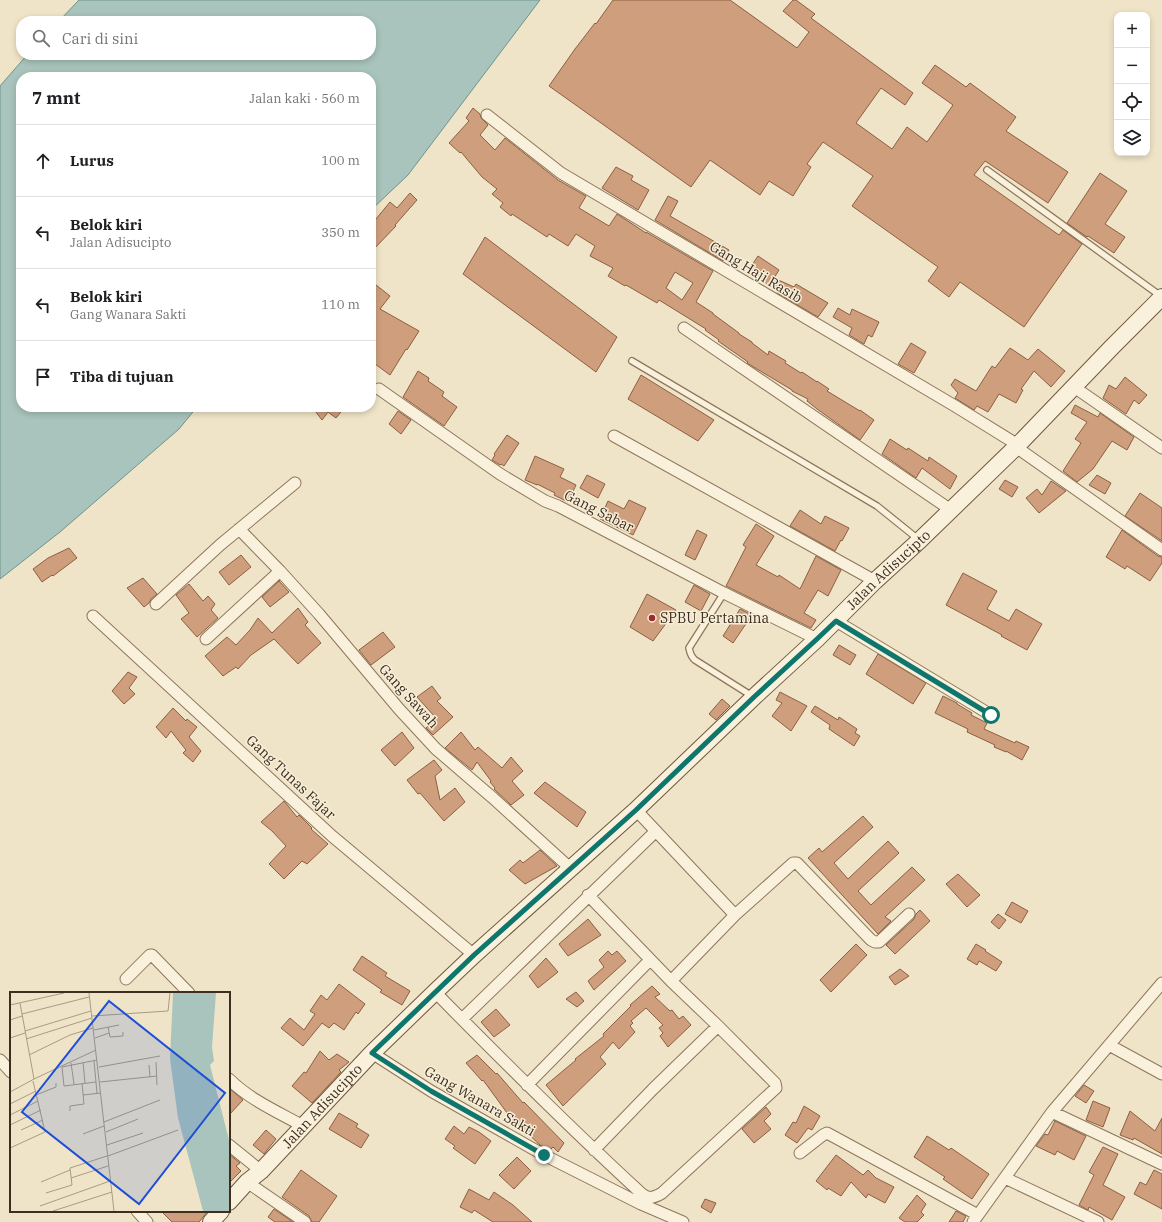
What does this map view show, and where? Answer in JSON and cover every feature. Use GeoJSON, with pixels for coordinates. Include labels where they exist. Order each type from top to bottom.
{"type":"FeatureCollection","features":[{"type":"Feature","properties":{"kind":"main road","name":"Jalan Adisucipto"},"geometry":{"type":"LineString","coordinates":[[230,1201],[247,1182],[261,1171],[372,1053],[474,955],[636,810],[836,621],[875,581],[920,540],[1017,446],[1162,297]]}},
{"type":"Feature","properties":{"kind":"main road"},"geometry":{"type":"LineString","coordinates":[[211,1222],[220,1212]]}},
{"type":"Feature","properties":{"kind":"street","name":"Gang Haji Rasib"},"geometry":{"type":"LineString","coordinates":[[487,115],[561,173],[955,406],[1017,446],[1162,550]]}},
{"type":"Feature","properties":{"kind":"street"},"geometry":{"type":"LineString","coordinates":[[684,328],[951,510]]}},
{"type":"Feature","properties":{"kind":"street"},"geometry":{"type":"LineString","coordinates":[[1074,387],[1162,448]]}},
{"type":"Feature","properties":{"kind":"street","name":"Gang Sabar"},"geometry":{"type":"LineString","coordinates":[[379,389],[500,474],[545,501],[558,506],[724,593],[817,639]]}},
{"type":"Feature","properties":{"kind":"street"},"geometry":{"type":"LineString","coordinates":[[614,436],[875,581]]}},
{"type":"Feature","properties":{"kind":"street"},"geometry":{"type":"LineString","coordinates":[[156,604],[220,545],[295,483]]}},
{"type":"Feature","properties":{"kind":"street","name":"Gang Sawah"},"geometry":{"type":"LineString","coordinates":[[239,529],[280,570],[399,709],[436,749],[493,798],[570,868]]}},
{"type":"Feature","properties":{"kind":"street"},"geometry":{"type":"LineString","coordinates":[[206,639],[280,570]]}},
{"type":"Feature","properties":{"kind":"street","name":"Gang Tunas Fajar"},"geometry":{"type":"LineString","coordinates":[[93,616],[332,836],[474,955]]}},
{"type":"Feature","properties":{"kind":"street"},"geometry":{"type":"LineString","coordinates":[[836,621],[991,715]]}},
{"type":"Feature","properties":{"kind":"street"},"geometry":{"type":"LineString","coordinates":[[636,810],[735,915]]}},
{"type":"Feature","properties":{"kind":"street"},"geometry":{"type":"LineString","coordinates":[[462,1019],[588,895],[656,831]]}},
{"type":"Feature","properties":{"kind":"street"},"geometry":{"type":"LineString","coordinates":[[671,981],[735,915],[793,863],[797,863],[871,940],[875,942],[879,942],[909,914]]}},
{"type":"Feature","properties":{"kind":"street"},"geometry":{"type":"LineString","coordinates":[[435,992],[594,1150],[646,1198],[662,1193],[776,1088],[775,1083],[650,960],[588,895]]}},
{"type":"Feature","properties":{"kind":"street"},"geometry":{"type":"LineString","coordinates":[[126,979],[152,955],[188,992]]}},
{"type":"Feature","properties":{"kind":"street"},"geometry":{"type":"LineString","coordinates":[[527,1084],[650,960]]}},
{"type":"Feature","properties":{"kind":"street"},"geometry":{"type":"LineString","coordinates":[[800,1153],[827,1133],[976,1219],[1052,1112],[1162,983]]}},
{"type":"Feature","properties":{"kind":"street"},"geometry":{"type":"LineString","coordinates":[[594,1150],[653,1089],[718,1026]]}},
{"type":"Feature","properties":{"kind":"street"},"geometry":{"type":"LineString","coordinates":[[1108,1045],[1162,1074]]}},
{"type":"Feature","properties":{"kind":"street","name":"Gang Wanara Sakti"},"geometry":{"type":"LineString","coordinates":[[372,1053],[431,1091],[544,1155],[641,1204],[683,1222]]}},
{"type":"Feature","properties":{"kind":"street"},"geometry":{"type":"LineString","coordinates":[[0,1060],[10,1071]]}},
{"type":"Feature","properties":{"kind":"street"},"geometry":{"type":"LineString","coordinates":[[230,1080],[252,1098],[304,1126]]}},
{"type":"Feature","properties":{"kind":"street"},"geometry":{"type":"LineString","coordinates":[[1052,1112],[1162,1164]]}},
{"type":"Feature","properties":{"kind":"street"},"geometry":{"type":"LineString","coordinates":[[230,1146],[261,1171]]}},
{"type":"Feature","properties":{"kind":"street"},"geometry":{"type":"LineString","coordinates":[[1005,1178],[1098,1222]]}},
{"type":"Feature","properties":{"kind":"street"},"geometry":{"type":"LineString","coordinates":[[247,1182],[305,1222]]}},
{"type":"Feature","properties":{"kind":"street"},"geometry":{"type":"LineString","coordinates":[[138,1212],[147,1222]]}},
{"type":"Feature","properties":{"kind":"lane"},"geometry":{"type":"LineString","coordinates":[[987,170],[1162,297]]}},
{"type":"Feature","properties":{"kind":"lane"},"geometry":{"type":"LineString","coordinates":[[632,361],[877,506],[920,540]]}},
{"type":"Feature","properties":{"kind":"lane"},"geometry":{"type":"LineString","coordinates":[[724,593],[689,648],[690,652],[695,660],[754,697]]}},
{"type":"Feature","properties":{"kind":"water"},"geometry":{"type":"Polygon","coordinates":[[[79,0],[540,0],[408,175],[376,205],[376,72],[16,72],[16,412],[193,412],[179,429],[60,532],[0,579],[0,86],[23,60],[376,60],[376,16],[64,16],[79,0]]]}},
{"type":"Feature","properties":{"kind":"building"},"geometry":{"type":"Polygon","coordinates":[[[613,0],[730,0],[797,48],[809,32],[783,11],[793,0],[796,0],[815,14],[811,18],[913,93],[905,105],[881,88],[856,123],[892,149],[907,127],[927,142],[953,105],[922,83],[935,65],[966,87],[970,83],[1016,117],[1006,131],[1068,172],[1048,203],[985,161],[974,175],[1059,235],[1063,230],[1082,244],[1024,327],[960,282],[949,297],[928,281],[938,267],[852,206],[873,176],[823,142],[807,164],[811,167],[793,196],[769,181],[760,195],[710,160],[691,187],[549,86],[575,49],[595,23],[596,24],[613,0]]]}},
{"type":"Feature","properties":{"kind":"building"},"geometry":{"type":"Polygon","coordinates":[[[473,108],[480,114],[481,118],[488,125],[480,135],[495,150],[505,138],[558,180],[586,196],[579,208],[609,226],[617,214],[646,233],[713,271],[696,302],[713,313],[768,355],[769,351],[786,361],[785,363],[817,381],[829,389],[827,391],[874,420],[860,440],[817,409],[807,401],[808,399],[792,391],[747,363],[748,362],[718,341],[719,340],[705,330],[706,329],[659,300],[657,303],[608,276],[613,268],[590,256],[595,246],[576,234],[568,246],[549,234],[547,237],[512,214],[511,216],[500,207],[503,203],[492,194],[497,189],[482,177],[461,152],[460,153],[449,143],[469,121],[466,118],[473,108]],[[675,272],[666,288],[682,300],[693,283],[675,272]]]}},
{"type":"Feature","properties":{"kind":"building"},"geometry":{"type":"Polygon","coordinates":[[[616,167],[633,176],[631,180],[649,190],[638,210],[602,188],[616,167]]]}},
{"type":"Feature","properties":{"kind":"building"},"geometry":{"type":"Polygon","coordinates":[[[1100,173],[1127,191],[1105,224],[1125,237],[1114,253],[1067,223],[1100,173]]]}},
{"type":"Feature","properties":{"kind":"building"},"geometry":{"type":"Polygon","coordinates":[[[410,193],[417,200],[395,225],[396,226],[376,247],[376,219],[390,202],[397,208],[410,193]]]}},
{"type":"Feature","properties":{"kind":"building"},"geometry":{"type":"Polygon","coordinates":[[[668,196],[678,201],[670,216],[729,250],[723,261],[655,220],[668,196]]]}},
{"type":"Feature","properties":{"kind":"building"},"geometry":{"type":"Polygon","coordinates":[[[485,237],[617,337],[596,372],[463,274],[485,237]]]}},
{"type":"Feature","properties":{"kind":"building"},"geometry":{"type":"Polygon","coordinates":[[[758,256],[779,270],[774,278],[794,287],[796,284],[828,303],[818,317],[777,293],[778,291],[752,274],[754,271],[750,268],[758,256]]]}},
{"type":"Feature","properties":{"kind":"building"},"geometry":{"type":"Polygon","coordinates":[[[376,285],[390,296],[380,309],[419,331],[390,375],[376,365],[376,285]]]}},
{"type":"Feature","properties":{"kind":"building"},"geometry":{"type":"Polygon","coordinates":[[[838,308],[850,315],[852,309],[879,322],[872,337],[868,335],[864,344],[849,335],[852,328],[833,317],[838,308]]]}},
{"type":"Feature","properties":{"kind":"building"},"geometry":{"type":"Polygon","coordinates":[[[911,343],[926,352],[914,373],[898,364],[911,343]]]}},
{"type":"Feature","properties":{"kind":"building"},"geometry":{"type":"Polygon","coordinates":[[[1010,348],[1028,360],[1038,349],[1065,371],[1051,387],[1034,371],[1021,389],[1023,390],[1016,403],[999,394],[988,412],[977,406],[974,410],[955,398],[958,393],[951,385],[955,379],[976,391],[992,366],[995,368],[1010,348]]]}},
{"type":"Feature","properties":{"kind":"building"},"geometry":{"type":"Polygon","coordinates":[[[418,371],[429,378],[428,381],[444,392],[442,396],[457,407],[444,426],[403,397],[418,371]]]}},
{"type":"Feature","properties":{"kind":"building"},"geometry":{"type":"Polygon","coordinates":[[[641,375],[714,420],[698,441],[628,399],[641,375]]]}},
{"type":"Feature","properties":{"kind":"building"},"geometry":{"type":"Polygon","coordinates":[[[1125,377],[1147,395],[1139,404],[1134,400],[1126,414],[1103,398],[1109,385],[1116,389],[1125,377]]]}},
{"type":"Feature","properties":{"kind":"building"},"geometry":{"type":"Polygon","coordinates":[[[1075,405],[1098,417],[1100,413],[1134,437],[1127,450],[1112,441],[1093,469],[1077,482],[1063,471],[1081,443],[1075,439],[1087,422],[1071,413],[1075,405]]]}},
{"type":"Feature","properties":{"kind":"building"},"geometry":{"type":"Polygon","coordinates":[[[398,411],[411,420],[401,434],[389,424],[398,411]]]}},
{"type":"Feature","properties":{"kind":"building"},"geometry":{"type":"Polygon","coordinates":[[[316,412],[328,412],[322,420],[316,412]]]}},
{"type":"Feature","properties":{"kind":"building"},"geometry":{"type":"Polygon","coordinates":[[[328,412],[341,412],[336,418],[328,412]]]}},
{"type":"Feature","properties":{"kind":"building"},"geometry":{"type":"Polygon","coordinates":[[[507,435],[519,443],[504,466],[492,460],[495,455],[494,454],[507,435]]]}},
{"type":"Feature","properties":{"kind":"building"},"geometry":{"type":"Polygon","coordinates":[[[890,439],[907,450],[908,448],[928,461],[929,457],[957,476],[950,489],[922,468],[916,478],[882,454],[890,439]]]}},
{"type":"Feature","properties":{"kind":"building"},"geometry":{"type":"Polygon","coordinates":[[[535,456],[564,469],[560,477],[576,485],[568,502],[554,495],[555,493],[525,480],[535,456]]]}},
{"type":"Feature","properties":{"kind":"building"},"geometry":{"type":"Polygon","coordinates":[[[587,475],[605,484],[598,498],[580,488],[587,475]]]}},
{"type":"Feature","properties":{"kind":"building"},"geometry":{"type":"Polygon","coordinates":[[[1097,475],[1111,483],[1105,494],[1089,485],[1097,475]]]}},
{"type":"Feature","properties":{"kind":"building"},"geometry":{"type":"Polygon","coordinates":[[[1005,480],[1018,487],[1012,497],[999,489],[1005,480]]]}},
{"type":"Feature","properties":{"kind":"building"},"geometry":{"type":"Polygon","coordinates":[[[1051,481],[1066,491],[1039,513],[1026,498],[1037,489],[1042,495],[1051,481]]]}},
{"type":"Feature","properties":{"kind":"building"},"geometry":{"type":"Polygon","coordinates":[[[1140,493],[1162,508],[1162,541],[1125,516],[1140,493]]]}},
{"type":"Feature","properties":{"kind":"building"},"geometry":{"type":"Polygon","coordinates":[[[629,500],[646,508],[633,535],[600,519],[608,501],[624,509],[629,500]]]}},
{"type":"Feature","properties":{"kind":"building"},"geometry":{"type":"Polygon","coordinates":[[[800,510],[821,524],[825,516],[849,528],[835,551],[790,526],[800,510]]]}},
{"type":"Feature","properties":{"kind":"building"},"geometry":{"type":"Polygon","coordinates":[[[756,524],[774,536],[756,565],[778,577],[779,575],[800,589],[816,556],[841,570],[828,596],[818,590],[804,613],[816,620],[811,628],[726,586],[746,547],[743,545],[756,524]]]}},
{"type":"Feature","properties":{"kind":"building"},"geometry":{"type":"Polygon","coordinates":[[[697,530],[707,535],[695,560],[685,555],[697,530]]]}},
{"type":"Feature","properties":{"kind":"building"},"geometry":{"type":"Polygon","coordinates":[[[1122,530],[1158,556],[1162,557],[1162,563],[1150,581],[1127,566],[1125,569],[1106,557],[1122,530]]]}},
{"type":"Feature","properties":{"kind":"building"},"geometry":{"type":"Polygon","coordinates":[[[69,548],[77,558],[53,576],[52,575],[42,582],[33,569],[48,558],[69,548]]]}},
{"type":"Feature","properties":{"kind":"building"},"geometry":{"type":"Polygon","coordinates":[[[241,555],[251,567],[229,585],[219,572],[241,555]]]}},
{"type":"Feature","properties":{"kind":"building"},"geometry":{"type":"Polygon","coordinates":[[[963,573],[997,591],[987,609],[1009,621],[1016,609],[1042,624],[1027,650],[946,605],[963,573]]]}},
{"type":"Feature","properties":{"kind":"building"},"geometry":{"type":"Polygon","coordinates":[[[143,578],[157,594],[144,607],[127,588],[143,578]]]}},
{"type":"Feature","properties":{"kind":"building"},"geometry":{"type":"Polygon","coordinates":[[[279,581],[289,592],[270,607],[262,597],[279,581]]]}},
{"type":"Feature","properties":{"kind":"building"},"geometry":{"type":"Polygon","coordinates":[[[189,584],[203,601],[208,596],[215,604],[211,610],[218,618],[197,637],[181,619],[189,613],[176,595],[189,584]]]}},
{"type":"Feature","properties":{"kind":"building"},"geometry":{"type":"Polygon","coordinates":[[[694,585],[710,594],[701,611],[685,602],[694,585]]]}},
{"type":"Feature","properties":{"kind":"building","name":"SPBU Pertamina"},"geometry":{"type":"Polygon","coordinates":[[[647,594],[676,610],[653,641],[630,627],[647,594]]]}},
{"type":"Feature","properties":{"kind":"building"},"geometry":{"type":"Polygon","coordinates":[[[298,608],[308,622],[305,625],[321,643],[298,664],[274,639],[251,655],[238,669],[236,667],[223,676],[205,656],[227,637],[236,645],[250,630],[258,618],[272,633],[298,608]]]}},
{"type":"Feature","properties":{"kind":"building"},"geometry":{"type":"Polygon","coordinates":[[[740,609],[752,615],[733,643],[723,636],[740,609]]]}},
{"type":"Feature","properties":{"kind":"building"},"geometry":{"type":"Polygon","coordinates":[[[383,632],[395,647],[371,665],[359,650],[383,632]]]}},
{"type":"Feature","properties":{"kind":"building"},"geometry":{"type":"Polygon","coordinates":[[[839,645],[856,655],[850,665],[833,655],[839,645]]]}},
{"type":"Feature","properties":{"kind":"building"},"geometry":{"type":"Polygon","coordinates":[[[878,654],[926,683],[913,704],[866,674],[878,654]]]}},
{"type":"Feature","properties":{"kind":"building"},"geometry":{"type":"Polygon","coordinates":[[[128,672],[137,677],[129,688],[135,694],[124,704],[112,691],[128,672]]]}},
{"type":"Feature","properties":{"kind":"building"},"geometry":{"type":"Polygon","coordinates":[[[432,686],[441,698],[437,701],[453,717],[433,735],[426,728],[436,718],[417,697],[432,686]]]}},
{"type":"Feature","properties":{"kind":"building"},"geometry":{"type":"Polygon","coordinates":[[[780,692],[807,706],[791,731],[772,716],[782,703],[776,700],[780,692]]]}},
{"type":"Feature","properties":{"kind":"building"},"geometry":{"type":"Polygon","coordinates":[[[943,696],[972,713],[971,715],[987,723],[984,729],[1015,743],[1016,741],[1029,747],[1022,760],[1006,751],[994,747],[995,745],[967,732],[968,729],[935,713],[943,696]]]}},
{"type":"Feature","properties":{"kind":"building"},"geometry":{"type":"Polygon","coordinates":[[[722,699],[730,706],[716,720],[709,714],[722,699]]]}},
{"type":"Feature","properties":{"kind":"building"},"geometry":{"type":"Polygon","coordinates":[[[815,706],[838,720],[839,717],[857,729],[855,733],[860,736],[854,746],[829,729],[830,725],[811,712],[815,706]]]}},
{"type":"Feature","properties":{"kind":"building"},"geometry":{"type":"Polygon","coordinates":[[[173,708],[186,721],[187,719],[197,727],[189,737],[201,751],[193,762],[183,753],[186,750],[171,731],[166,738],[156,727],[173,708]]]}},
{"type":"Feature","properties":{"kind":"building"},"geometry":{"type":"Polygon","coordinates":[[[402,732],[414,748],[395,766],[381,750],[402,732]]]}},
{"type":"Feature","properties":{"kind":"building"},"geometry":{"type":"Polygon","coordinates":[[[461,732],[475,750],[478,747],[502,768],[511,757],[523,771],[512,781],[524,795],[511,805],[494,789],[495,788],[490,782],[491,781],[477,762],[472,770],[445,748],[461,732]]]}},
{"type":"Feature","properties":{"kind":"building"},"geometry":{"type":"Polygon","coordinates":[[[434,760],[442,770],[435,776],[440,800],[455,788],[465,802],[444,821],[420,793],[418,794],[407,780],[434,760]]]}},
{"type":"Feature","properties":{"kind":"building"},"geometry":{"type":"Polygon","coordinates":[[[545,782],[586,812],[577,827],[534,793],[545,782]]]}},
{"type":"Feature","properties":{"kind":"building"},"geometry":{"type":"Polygon","coordinates":[[[284,801],[297,817],[299,815],[312,828],[311,829],[328,844],[307,864],[302,861],[284,879],[269,864],[286,846],[261,822],[284,801]]]}},
{"type":"Feature","properties":{"kind":"building"},"geometry":{"type":"Polygon","coordinates":[[[863,816],[873,827],[834,863],[848,879],[888,841],[899,853],[858,891],[871,905],[912,867],[925,880],[885,917],[891,921],[878,934],[808,858],[819,848],[822,852],[863,816]]]}},
{"type":"Feature","properties":{"kind":"building"},"geometry":{"type":"Polygon","coordinates":[[[540,850],[557,866],[525,884],[509,870],[520,860],[523,863],[540,850]]]}},
{"type":"Feature","properties":{"kind":"building"},"geometry":{"type":"Polygon","coordinates":[[[958,874],[980,895],[967,907],[946,884],[958,874]]]}},
{"type":"Feature","properties":{"kind":"building"},"geometry":{"type":"Polygon","coordinates":[[[1012,902],[1028,911],[1021,923],[1005,914],[1012,902]]]}},
{"type":"Feature","properties":{"kind":"building"},"geometry":{"type":"Polygon","coordinates":[[[920,910],[930,921],[895,954],[886,945],[914,919],[920,910]]]}},
{"type":"Feature","properties":{"kind":"building"},"geometry":{"type":"Polygon","coordinates":[[[998,914],[1006,920],[999,929],[991,922],[998,914]]]}},
{"type":"Feature","properties":{"kind":"building"},"geometry":{"type":"Polygon","coordinates":[[[588,919],[601,935],[568,956],[559,944],[588,919]]]}},
{"type":"Feature","properties":{"kind":"building"},"geometry":{"type":"Polygon","coordinates":[[[856,944],[867,955],[831,992],[820,980],[856,944]]]}},
{"type":"Feature","properties":{"kind":"building"},"geometry":{"type":"Polygon","coordinates":[[[976,944],[1002,962],[996,971],[979,961],[977,965],[967,959],[976,944]]]}},
{"type":"Feature","properties":{"kind":"building"},"geometry":{"type":"Polygon","coordinates":[[[608,951],[612,955],[617,951],[626,961],[594,990],[588,981],[604,967],[599,960],[608,951]]]}},
{"type":"Feature","properties":{"kind":"building"},"geometry":{"type":"Polygon","coordinates":[[[362,956],[387,973],[385,976],[410,991],[402,1005],[380,992],[382,990],[353,970],[362,956]]]}},
{"type":"Feature","properties":{"kind":"building"},"geometry":{"type":"Polygon","coordinates":[[[546,958],[558,972],[538,988],[529,976],[546,958]]]}},
{"type":"Feature","properties":{"kind":"building"},"geometry":{"type":"Polygon","coordinates":[[[900,969],[909,976],[895,985],[889,977],[900,969]]]}},
{"type":"Feature","properties":{"kind":"building"},"geometry":{"type":"Polygon","coordinates":[[[339,984],[365,1004],[358,1014],[356,1012],[344,1030],[334,1023],[329,1028],[322,1023],[303,1046],[281,1028],[290,1018],[304,1030],[315,1014],[310,1011],[321,995],[327,1000],[339,984]]]}},
{"type":"Feature","properties":{"kind":"building"},"geometry":{"type":"Polygon","coordinates":[[[652,986],[660,994],[655,997],[670,1011],[672,1010],[679,1019],[683,1016],[691,1025],[668,1047],[660,1036],[663,1033],[659,1028],[663,1025],[646,1008],[631,1021],[633,1023],[630,1026],[635,1032],[619,1049],[613,1042],[600,1057],[606,1064],[563,1106],[546,1085],[604,1036],[603,1034],[631,1006],[630,1005],[652,986]]]}},
{"type":"Feature","properties":{"kind":"building"},"geometry":{"type":"Polygon","coordinates":[[[576,992],[584,1001],[577,1007],[566,999],[576,992]]]}},
{"type":"Feature","properties":{"kind":"building"},"geometry":{"type":"Polygon","coordinates":[[[496,1009],[510,1025],[494,1037],[481,1022],[496,1009]]]}},
{"type":"Feature","properties":{"kind":"building"},"geometry":{"type":"Polygon","coordinates":[[[320,1051],[329,1060],[337,1054],[349,1062],[339,1070],[341,1072],[312,1103],[292,1086],[304,1072],[306,1073],[320,1051]]]}},
{"type":"Feature","properties":{"kind":"building"},"geometry":{"type":"Polygon","coordinates":[[[477,1055],[496,1074],[497,1073],[523,1103],[524,1102],[564,1143],[558,1152],[553,1147],[550,1150],[540,1145],[510,1117],[483,1080],[482,1081],[466,1063],[477,1055]]]}},
{"type":"Feature","properties":{"kind":"building"},"geometry":{"type":"Polygon","coordinates":[[[1084,1085],[1094,1091],[1086,1103],[1075,1096],[1084,1085]]]}},
{"type":"Feature","properties":{"kind":"building"},"geometry":{"type":"Polygon","coordinates":[[[230,1089],[243,1100],[230,1114],[230,1089]]]}},
{"type":"Feature","properties":{"kind":"building"},"geometry":{"type":"Polygon","coordinates":[[[1093,1101],[1110,1108],[1103,1127],[1086,1120],[1093,1101]]]}},
{"type":"Feature","properties":{"kind":"building"},"geometry":{"type":"Polygon","coordinates":[[[804,1106],[820,1116],[812,1130],[808,1128],[797,1143],[785,1135],[793,1122],[796,1123],[804,1106]]]}},
{"type":"Feature","properties":{"kind":"building"},"geometry":{"type":"Polygon","coordinates":[[[766,1107],[771,1114],[764,1121],[771,1129],[754,1143],[742,1129],[766,1107]]]}},
{"type":"Feature","properties":{"kind":"building"},"geometry":{"type":"Polygon","coordinates":[[[1130,1111],[1155,1131],[1162,1118],[1162,1154],[1134,1138],[1133,1140],[1120,1135],[1130,1111]]]}},
{"type":"Feature","properties":{"kind":"building"},"geometry":{"type":"Polygon","coordinates":[[[339,1113],[358,1124],[356,1127],[369,1135],[361,1148],[329,1129],[339,1113]]]}},
{"type":"Feature","properties":{"kind":"building"},"geometry":{"type":"Polygon","coordinates":[[[1055,1121],[1086,1136],[1074,1160],[1057,1151],[1055,1155],[1036,1146],[1045,1134],[1048,1135],[1055,1121]]]}},
{"type":"Feature","properties":{"kind":"building"},"geometry":{"type":"Polygon","coordinates":[[[454,1126],[464,1134],[469,1127],[491,1141],[475,1164],[453,1148],[455,1146],[445,1139],[454,1126]]]}},
{"type":"Feature","properties":{"kind":"building"},"geometry":{"type":"Polygon","coordinates":[[[266,1130],[276,1139],[264,1154],[253,1145],[266,1130]]]}},
{"type":"Feature","properties":{"kind":"building"},"geometry":{"type":"Polygon","coordinates":[[[927,1136],[949,1150],[951,1148],[989,1174],[972,1199],[943,1179],[945,1177],[914,1157],[927,1136]]]}},
{"type":"Feature","properties":{"kind":"building"},"geometry":{"type":"Polygon","coordinates":[[[1103,1147],[1118,1154],[1103,1185],[1125,1197],[1112,1220],[1089,1207],[1088,1210],[1079,1205],[1094,1175],[1089,1172],[1103,1147]]]}},
{"type":"Feature","properties":{"kind":"building"},"geometry":{"type":"Polygon","coordinates":[[[230,1155],[240,1163],[236,1166],[241,1171],[230,1182],[230,1155]]]}},
{"type":"Feature","properties":{"kind":"building"},"geometry":{"type":"Polygon","coordinates":[[[836,1155],[863,1175],[868,1170],[876,1178],[894,1187],[885,1203],[868,1194],[866,1198],[851,1182],[841,1196],[828,1188],[827,1190],[816,1181],[836,1155]]]}},
{"type":"Feature","properties":{"kind":"building"},"geometry":{"type":"Polygon","coordinates":[[[517,1157],[531,1171],[514,1189],[499,1175],[517,1157]]]}},
{"type":"Feature","properties":{"kind":"building"},"geometry":{"type":"Polygon","coordinates":[[[301,1170],[337,1196],[319,1222],[312,1222],[309,1216],[282,1197],[301,1170]]]}},
{"type":"Feature","properties":{"kind":"building"},"geometry":{"type":"Polygon","coordinates":[[[1154,1170],[1162,1174],[1162,1209],[1134,1194],[1140,1182],[1146,1185],[1154,1170]]]}},
{"type":"Feature","properties":{"kind":"building"},"geometry":{"type":"Polygon","coordinates":[[[469,1189],[489,1200],[494,1192],[513,1205],[532,1222],[493,1222],[474,1210],[472,1213],[460,1207],[469,1189]]]}},
{"type":"Feature","properties":{"kind":"building"},"geometry":{"type":"Polygon","coordinates":[[[917,1195],[926,1204],[921,1212],[924,1215],[917,1222],[905,1222],[899,1218],[917,1195]]]}},
{"type":"Feature","properties":{"kind":"building"},"geometry":{"type":"Polygon","coordinates":[[[705,1199],[716,1203],[711,1213],[701,1207],[705,1199]]]}},
{"type":"Feature","properties":{"kind":"building"},"geometry":{"type":"Polygon","coordinates":[[[274,1209],[293,1222],[275,1222],[268,1217],[274,1209]]]}},
{"type":"Feature","properties":{"kind":"building"},"geometry":{"type":"Polygon","coordinates":[[[956,1211],[966,1216],[963,1222],[949,1222],[956,1211]]]}},
{"type":"Feature","properties":{"kind":"building"},"geometry":{"type":"Polygon","coordinates":[[[162,1212],[207,1212],[199,1222],[172,1222],[162,1212]]]}},
{"type":"Feature","properties":{"kind":"place","name":"SPBU Pertamina"},"geometry":{"type":"Point","coordinates":[652,618]}},
{"type":"Feature","properties":{"kind":"route"},"geometry":{"type":"LineString","coordinates":[[544,1155],[431,1091],[372,1053],[474,955],[636,810],[836,621],[991,715]]}}]}
